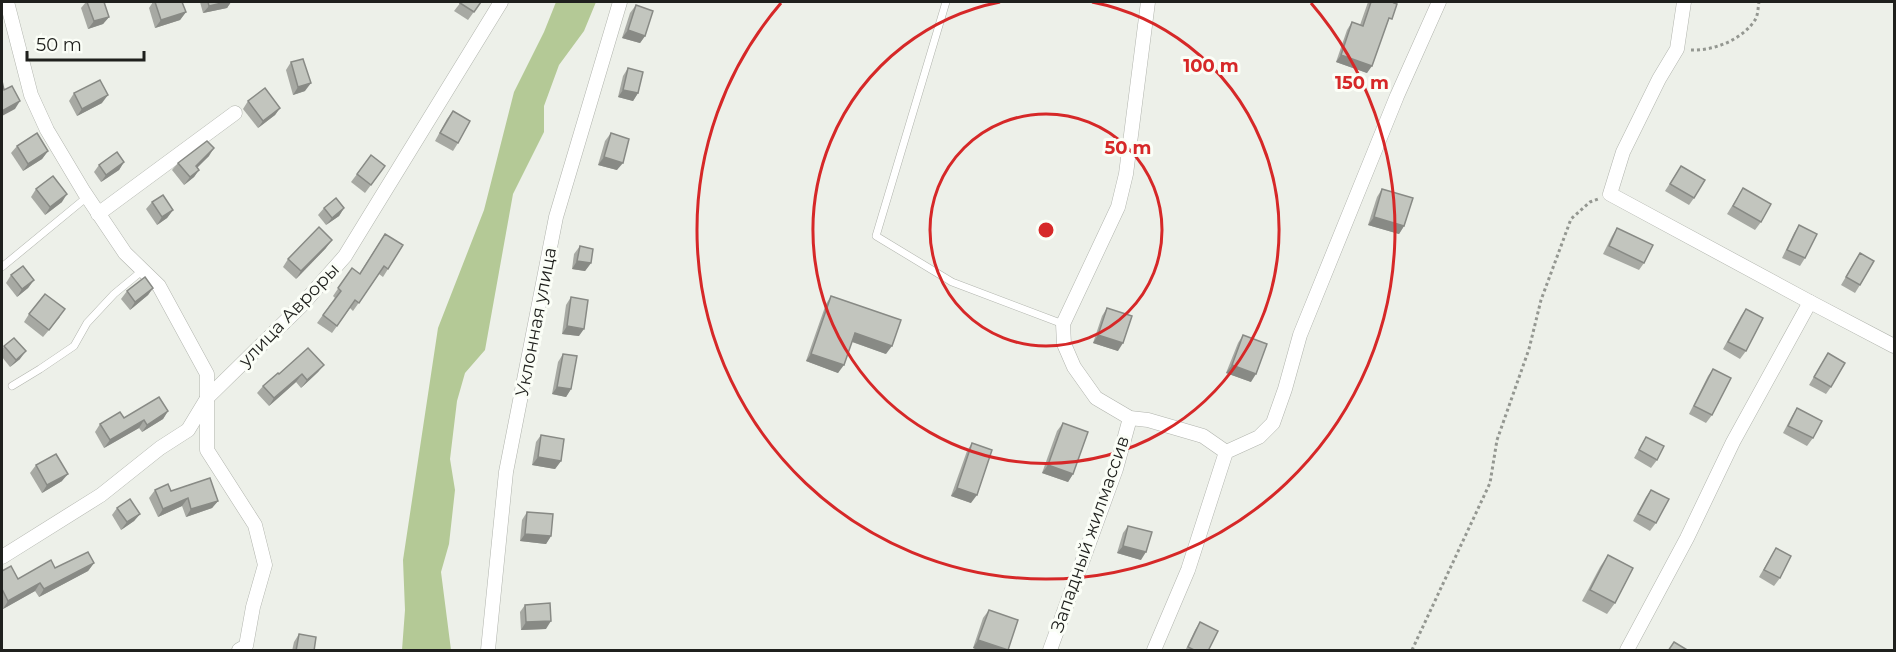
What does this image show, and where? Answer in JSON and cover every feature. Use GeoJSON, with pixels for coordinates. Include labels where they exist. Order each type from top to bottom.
{"type":"FeatureCollection","features":[{"type":"Feature","properties":{"kind":"street"},"geometry":{"type":"LineString","coordinates":[[7,2],[30,95],[47,130],[87,197],[125,253],[159,286],[207,374],[207,450],[255,525],[265,565],[242,648]]}},
{"type":"Feature","properties":{"kind":"street","name":"улица Авроры"},"geometry":{"type":"LineString","coordinates":[[2,556],[101,495],[160,448],[188,430],[208,397],[300,307],[345,256],[501,2]]}},
{"type":"Feature","properties":{"kind":"street","name":"Уклонная улица"},"geometry":{"type":"LineString","coordinates":[[488,651],[506,472],[556,217],[620,2]]}},
{"type":"Feature","properties":{"kind":"street"},"geometry":{"type":"LineString","coordinates":[[1149,2],[1126,174],[1118,207],[1063,324],[1064,344],[1074,367],[1096,398],[1130,418],[1148,420],[1203,436],[1226,452]]}},
{"type":"Feature","properties":{"kind":"street"},"geometry":{"type":"LineString","coordinates":[[1154,651],[1188,570],[1226,452],[1259,437],[1272,423],[1286,389],[1300,335],[1393,107],[1439,2]]}},
{"type":"Feature","properties":{"kind":"street"},"geometry":{"type":"LineString","coordinates":[[1684,2],[1677,49],[1659,79],[1623,152],[1610,194],[1894,346]]}},
{"type":"Feature","properties":{"kind":"street"},"geometry":{"type":"LineString","coordinates":[[98,214],[235,113]]}},
{"type":"Feature","properties":{"kind":"street"},"geometry":{"type":"LineString","coordinates":[[1628,651],[1687,538],[1733,442],[1810,302]]}},
{"type":"Feature","properties":{"kind":"street","name":"Западный жилмассив"},"geometry":{"type":"LineString","coordinates":[[1050,651],[1116,469],[1130,418]]}},
{"type":"Feature","properties":{"kind":"lane"},"geometry":{"type":"LineString","coordinates":[[946,2],[876,236],[952,282],[1063,324]]}},
{"type":"Feature","properties":{"kind":"lane"},"geometry":{"type":"LineString","coordinates":[[2,267],[87,197]]}},
{"type":"Feature","properties":{"kind":"lane"},"geometry":{"type":"LineString","coordinates":[[12,386],[74,346],[87,323],[114,294],[143,270]]}},
{"type":"Feature","properties":{"kind":"path"},"geometry":{"type":"LineString","coordinates":[[1677,49],[1703,50],[1732,41],[1755,20],[1759,2]]}},
{"type":"Feature","properties":{"kind":"path"},"geometry":{"type":"LineString","coordinates":[[1412,651],[1490,483],[1497,440],[1530,349],[1541,300],[1571,219],[1590,202],[1610,194]]}},
{"type":"Feature","properties":{"kind":"green space"},"geometry":{"type":"Polygon","coordinates":[[[556,2],[596,2],[584,31],[559,65],[544,106],[544,132],[513,194],[485,350],[465,373],[457,401],[450,459],[455,490],[449,544],[441,572],[451,650],[402,650],[405,610],[403,560],[438,328],[484,210],[514,92],[544,32],[556,2]]]}},
{"type":"Feature","properties":{"kind":"building"},"geometry":{"type":"Polygon","coordinates":[[[87,2],[104,2],[109,17],[94,21],[87,2]]]}},
{"type":"Feature","properties":{"kind":"building"},"geometry":{"type":"Polygon","coordinates":[[[155,2],[182,2],[186,12],[161,20],[155,2]]]}},
{"type":"Feature","properties":{"kind":"building"},"geometry":{"type":"Polygon","coordinates":[[[208,2],[226,2],[209,6],[208,2]]]}},
{"type":"Feature","properties":{"kind":"building"},"geometry":{"type":"Polygon","coordinates":[[[461,2],[481,2],[474,12],[461,2]]]}},
{"type":"Feature","properties":{"kind":"building"},"geometry":{"type":"Polygon","coordinates":[[[1371,2],[1395,2],[1397,4],[1392,19],[1389,18],[1372,66],[1341,55],[1352,22],[1363,26],[1371,2]]]}},
{"type":"Feature","properties":{"kind":"building"},"geometry":{"type":"Polygon","coordinates":[[[636,5],[653,11],[645,36],[628,30],[636,5]]]}},
{"type":"Feature","properties":{"kind":"building"},"geometry":{"type":"Polygon","coordinates":[[[303,59],[311,83],[298,87],[291,62],[303,59]]]}},
{"type":"Feature","properties":{"kind":"building"},"geometry":{"type":"Polygon","coordinates":[[[628,68],[643,72],[638,93],[623,90],[628,68]]]}},
{"type":"Feature","properties":{"kind":"building"},"geometry":{"type":"Polygon","coordinates":[[[100,80],[108,95],[82,109],[74,93],[100,80]]]}},
{"type":"Feature","properties":{"kind":"building"},"geometry":{"type":"Polygon","coordinates":[[[2,81],[4,90],[12,86],[20,101],[2,111],[2,81]]]}},
{"type":"Feature","properties":{"kind":"building"},"geometry":{"type":"Polygon","coordinates":[[[265,88],[280,108],[263,121],[248,101],[265,88]]]}},
{"type":"Feature","properties":{"kind":"building"},"geometry":{"type":"Polygon","coordinates":[[[453,111],[470,121],[458,143],[440,133],[453,111]]]}},
{"type":"Feature","properties":{"kind":"building"},"geometry":{"type":"Polygon","coordinates":[[[37,133],[48,151],[28,164],[17,146],[37,133]]]}},
{"type":"Feature","properties":{"kind":"building"},"geometry":{"type":"Polygon","coordinates":[[[611,133],[629,139],[623,163],[604,157],[611,133]]]}},
{"type":"Feature","properties":{"kind":"building"},"geometry":{"type":"Polygon","coordinates":[[[207,141],[214,148],[196,166],[199,170],[190,177],[178,163],[207,141]]]}},
{"type":"Feature","properties":{"kind":"building"},"geometry":{"type":"Polygon","coordinates":[[[117,152],[124,162],[106,175],[99,165],[117,152]]]}},
{"type":"Feature","properties":{"kind":"building"},"geometry":{"type":"Polygon","coordinates":[[[371,155],[385,166],[371,185],[357,174],[371,155]]]}},
{"type":"Feature","properties":{"kind":"building"},"geometry":{"type":"Polygon","coordinates":[[[1681,166],[1705,180],[1694,198],[1670,184],[1681,166]]]}},
{"type":"Feature","properties":{"kind":"building"},"geometry":{"type":"Polygon","coordinates":[[[53,176],[67,194],[50,207],[36,189],[53,176]]]}},
{"type":"Feature","properties":{"kind":"building"},"geometry":{"type":"Polygon","coordinates":[[[1743,188],[1771,204],[1761,222],[1733,206],[1743,188]]]}},
{"type":"Feature","properties":{"kind":"building"},"geometry":{"type":"Polygon","coordinates":[[[1382,189],[1413,198],[1404,226],[1374,217],[1382,189]]]}},
{"type":"Feature","properties":{"kind":"building"},"geometry":{"type":"Polygon","coordinates":[[[163,195],[173,210],[162,217],[152,202],[163,195]]]}},
{"type":"Feature","properties":{"kind":"building"},"geometry":{"type":"Polygon","coordinates":[[[336,198],[344,208],[332,218],[324,208],[336,198]]]}},
{"type":"Feature","properties":{"kind":"building"},"geometry":{"type":"Polygon","coordinates":[[[1799,225],[1817,234],[1805,258],[1787,250],[1799,225]]]}},
{"type":"Feature","properties":{"kind":"building"},"geometry":{"type":"Polygon","coordinates":[[[319,227],[332,240],[301,271],[288,259],[319,227]]]}},
{"type":"Feature","properties":{"kind":"building"},"geometry":{"type":"Polygon","coordinates":[[[1617,228],[1653,245],[1644,263],[1609,246],[1617,228]]]}},
{"type":"Feature","properties":{"kind":"building"},"geometry":{"type":"Polygon","coordinates":[[[385,234],[403,245],[388,269],[384,266],[359,303],[355,300],[337,326],[323,315],[341,291],[338,288],[352,268],[360,274],[385,234]]]}},
{"type":"Feature","properties":{"kind":"building"},"geometry":{"type":"Polygon","coordinates":[[[580,246],[593,249],[591,263],[577,261],[580,246]]]}},
{"type":"Feature","properties":{"kind":"building"},"geometry":{"type":"Polygon","coordinates":[[[1860,253],[1874,261],[1860,285],[1846,277],[1860,253]]]}},
{"type":"Feature","properties":{"kind":"building"},"geometry":{"type":"Polygon","coordinates":[[[23,266],[34,280],[22,289],[11,275],[23,266]]]}},
{"type":"Feature","properties":{"kind":"building"},"geometry":{"type":"Polygon","coordinates":[[[145,277],[153,288],[135,302],[127,291],[145,277]]]}},
{"type":"Feature","properties":{"kind":"building"},"geometry":{"type":"Polygon","coordinates":[[[45,294],[65,309],[49,330],[29,314],[45,294]]]}},
{"type":"Feature","properties":{"kind":"building"},"geometry":{"type":"Polygon","coordinates":[[[831,296],[901,320],[892,346],[855,333],[844,365],[811,354],[831,296]]]}},
{"type":"Feature","properties":{"kind":"building"},"geometry":{"type":"Polygon","coordinates":[[[571,297],[588,300],[584,329],[567,326],[571,297]]]}},
{"type":"Feature","properties":{"kind":"building"},"geometry":{"type":"Polygon","coordinates":[[[1107,308],[1132,316],[1123,343],[1098,335],[1107,308]]]}},
{"type":"Feature","properties":{"kind":"building"},"geometry":{"type":"Polygon","coordinates":[[[1746,309],[1763,318],[1746,351],[1728,342],[1746,309]]]}},
{"type":"Feature","properties":{"kind":"building"},"geometry":{"type":"Polygon","coordinates":[[[1243,335],[1267,344],[1256,374],[1232,365],[1243,335]]]}},
{"type":"Feature","properties":{"kind":"building"},"geometry":{"type":"Polygon","coordinates":[[[14,338],[26,351],[16,360],[4,346],[14,338]]]}},
{"type":"Feature","properties":{"kind":"building"},"geometry":{"type":"Polygon","coordinates":[[[308,348],[324,365],[307,380],[302,374],[274,398],[263,386],[308,348]]]}},
{"type":"Feature","properties":{"kind":"building"},"geometry":{"type":"Polygon","coordinates":[[[1828,353],[1845,363],[1831,387],[1814,377],[1828,353]]]}},
{"type":"Feature","properties":{"kind":"building"},"geometry":{"type":"Polygon","coordinates":[[[563,354],[577,356],[571,389],[557,387],[563,354]]]}},
{"type":"Feature","properties":{"kind":"building"},"geometry":{"type":"Polygon","coordinates":[[[1713,369],[1731,378],[1712,415],[1694,406],[1713,369]]]}},
{"type":"Feature","properties":{"kind":"building"},"geometry":{"type":"Polygon","coordinates":[[[159,397],[168,411],[147,425],[144,420],[110,440],[100,424],[120,412],[124,418],[159,397]]]}},
{"type":"Feature","properties":{"kind":"building"},"geometry":{"type":"Polygon","coordinates":[[[1797,408],[1822,421],[1813,438],[1788,426],[1797,408]]]}},
{"type":"Feature","properties":{"kind":"building"},"geometry":{"type":"Polygon","coordinates":[[[1063,423],[1088,432],[1073,474],[1048,465],[1063,423]]]}},
{"type":"Feature","properties":{"kind":"building"},"geometry":{"type":"Polygon","coordinates":[[[541,435],[564,439],[561,461],[538,457],[541,435]]]}},
{"type":"Feature","properties":{"kind":"building"},"geometry":{"type":"Polygon","coordinates":[[[1646,437],[1664,446],[1657,460],[1639,450],[1646,437]]]}},
{"type":"Feature","properties":{"kind":"building"},"geometry":{"type":"Polygon","coordinates":[[[972,443],[992,450],[977,495],[957,488],[972,443]]]}},
{"type":"Feature","properties":{"kind":"building"},"geometry":{"type":"Polygon","coordinates":[[[56,454],[68,474],[47,485],[36,465],[56,454]]]}},
{"type":"Feature","properties":{"kind":"building"},"geometry":{"type":"Polygon","coordinates":[[[210,478],[218,501],[191,509],[188,498],[163,509],[155,490],[168,484],[171,491],[210,478]]]}},
{"type":"Feature","properties":{"kind":"building"},"geometry":{"type":"Polygon","coordinates":[[[1651,490],[1669,499],[1656,523],[1638,514],[1651,490]]]}},
{"type":"Feature","properties":{"kind":"building"},"geometry":{"type":"Polygon","coordinates":[[[130,499],[140,514],[127,522],[117,508],[130,499]]]}},
{"type":"Feature","properties":{"kind":"building"},"geometry":{"type":"Polygon","coordinates":[[[527,512],[553,514],[551,536],[525,534],[527,512]]]}},
{"type":"Feature","properties":{"kind":"building"},"geometry":{"type":"Polygon","coordinates":[[[1128,526],[1152,532],[1146,552],[1123,546],[1128,526]]]}},
{"type":"Feature","properties":{"kind":"building"},"geometry":{"type":"Polygon","coordinates":[[[1776,548],[1791,556],[1780,578],[1764,570],[1776,548]]]}},
{"type":"Feature","properties":{"kind":"building"},"geometry":{"type":"Polygon","coordinates":[[[88,552],[94,563],[44,589],[40,583],[8,601],[2,589],[2,571],[11,566],[18,579],[51,560],[55,568],[88,552]]]}},
{"type":"Feature","properties":{"kind":"building"},"geometry":{"type":"Polygon","coordinates":[[[1608,555],[1633,568],[1615,603],[1590,590],[1608,555]]]}},
{"type":"Feature","properties":{"kind":"building"},"geometry":{"type":"Polygon","coordinates":[[[550,603],[551,621],[526,622],[525,605],[550,603]]]}},
{"type":"Feature","properties":{"kind":"building"},"geometry":{"type":"Polygon","coordinates":[[[989,610],[1018,620],[1008,650],[978,640],[989,610]]]}},
{"type":"Feature","properties":{"kind":"building"},"geometry":{"type":"Polygon","coordinates":[[[1200,622],[1218,631],[1208,651],[1196,651],[1188,647],[1200,622]]]}},
{"type":"Feature","properties":{"kind":"building"},"geometry":{"type":"Polygon","coordinates":[[[299,634],[316,637],[314,651],[296,651],[299,634]]]}},
{"type":"Feature","properties":{"kind":"building"},"geometry":{"type":"Polygon","coordinates":[[[1674,642],[1689,651],[1668,651],[1674,642]]]}}]}
